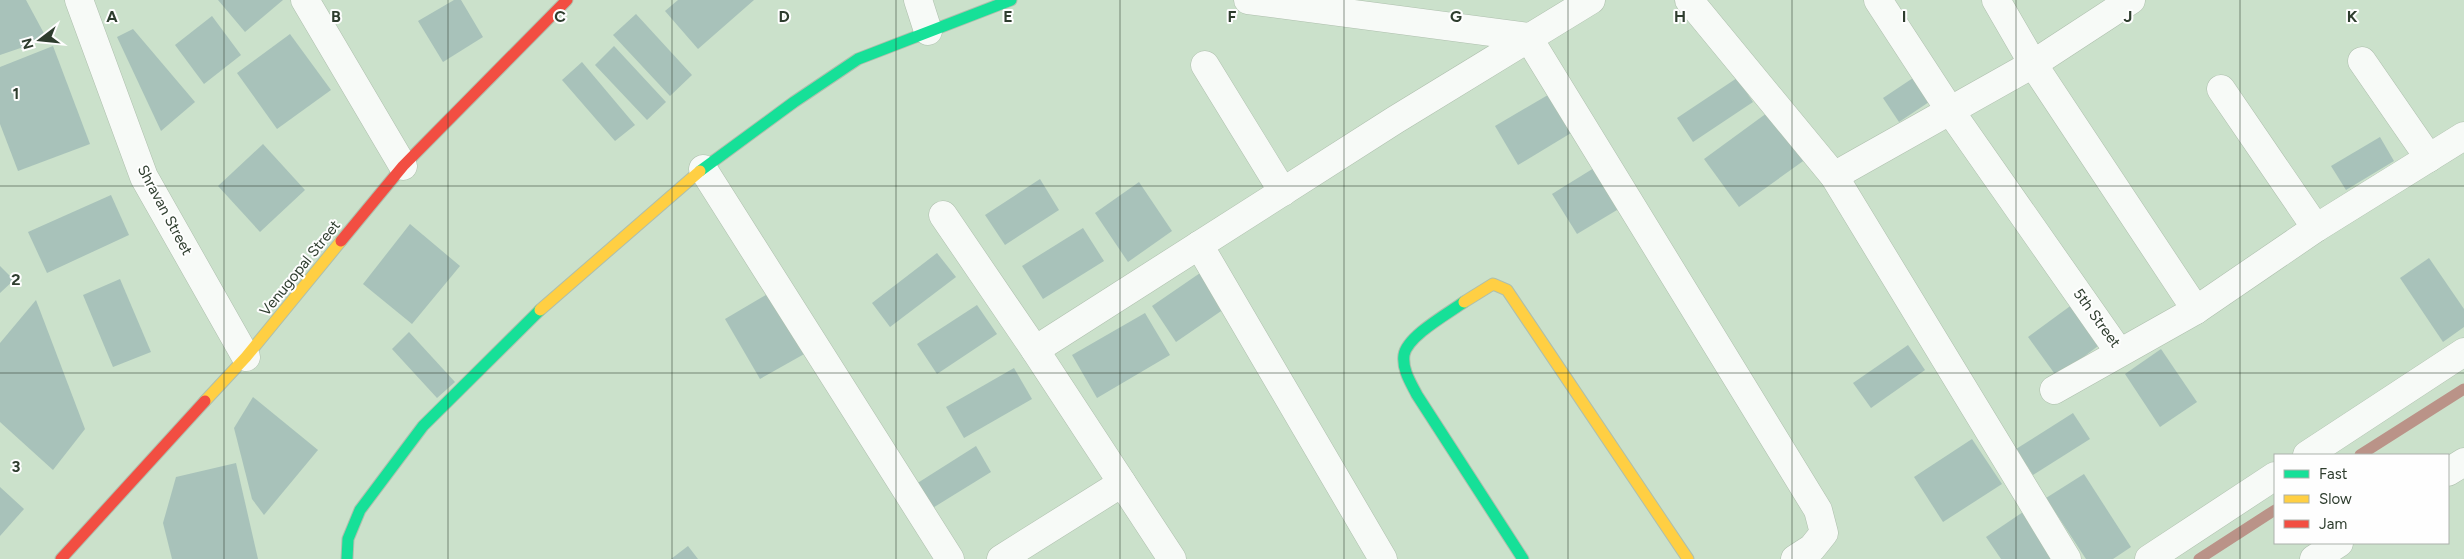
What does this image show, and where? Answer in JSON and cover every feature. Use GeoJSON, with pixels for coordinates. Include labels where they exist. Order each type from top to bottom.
{"type":"FeatureCollection","features":[{"type":"Feature","properties":{"kind":"street","name":"Shravan Street"},"geometry":{"type":"LineString","coordinates":[[79,0],[144,177],[246,357]]}},
{"type":"Feature","properties":{"kind":"street"},"geometry":{"type":"LineString","coordinates":[[305,0],[403,166]]}},
{"type":"Feature","properties":{"kind":"street","name":"Venugopal Street"},"geometry":{"type":"LineString","coordinates":[[60,559],[246,357],[403,166],[567,0]]}},
{"type":"Feature","properties":{"kind":"street"},"geometry":{"type":"LineString","coordinates":[[918,0],[928,31]]}},
{"type":"Feature","properties":{"kind":"street"},"geometry":{"type":"LineString","coordinates":[[347,559],[348,539],[360,510],[423,426],[545,305],[703,169],[794,102],[858,59],[1011,0]]}},
{"type":"Feature","properties":{"kind":"street"},"geometry":{"type":"LineString","coordinates":[[1248,0],[1528,37]]}},
{"type":"Feature","properties":{"kind":"street"},"geometry":{"type":"LineString","coordinates":[[1035,350],[1528,37],[1591,0]]}},
{"type":"Feature","properties":{"kind":"street"},"geometry":{"type":"LineString","coordinates":[[1689,0],[1834,176],[2066,559]]}},
{"type":"Feature","properties":{"kind":"street","name":"5th Street"},"geometry":{"type":"LineString","coordinates":[[1878,0],[1952,112],[2119,352],[2196,310],[2316,228],[2464,136]]}},
{"type":"Feature","properties":{"kind":"street"},"geometry":{"type":"LineString","coordinates":[[1996,0],[2033,64],[2196,310]]}},
{"type":"Feature","properties":{"kind":"street"},"geometry":{"type":"LineString","coordinates":[[1834,176],[1952,112],[2033,64],[2130,0]]}},
{"type":"Feature","properties":{"kind":"street"},"geometry":{"type":"LineString","coordinates":[[1528,37],[1818,510],[1824,533],[1812,548],[1795,559]]}},
{"type":"Feature","properties":{"kind":"street"},"geometry":{"type":"LineString","coordinates":[[2362,62],[2429,158]]}},
{"type":"Feature","properties":{"kind":"street"},"geometry":{"type":"LineString","coordinates":[[1205,65],[1283,192]]}},
{"type":"Feature","properties":{"kind":"street"},"geometry":{"type":"LineString","coordinates":[[2221,89],[2316,228]]}},
{"type":"Feature","properties":{"kind":"street"},"geometry":{"type":"LineString","coordinates":[[703,169],[950,559]]}},
{"type":"Feature","properties":{"kind":"street"},"geometry":{"type":"LineString","coordinates":[[943,215],[1035,350],[1172,559]]}},
{"type":"Feature","properties":{"kind":"street"},"geometry":{"type":"LineString","coordinates":[[1199,245],[1383,559]]}},
{"type":"Feature","properties":{"kind":"street"},"geometry":{"type":"LineString","coordinates":[[1523,559],[1406,374],[1404,354],[1412,339],[1479,291],[1493,284],[1507,290],[1522,310],[1688,559]]}},
{"type":"Feature","properties":{"kind":"street"},"geometry":{"type":"LineString","coordinates":[[2054,390],[2119,352]]}},
{"type":"Feature","properties":{"kind":"street"},"geometry":{"type":"LineString","coordinates":[[2309,454],[2464,352]]}},
{"type":"Feature","properties":{"kind":"street"},"geometry":{"type":"LineString","coordinates":[[2449,471],[2464,462]]}},
{"type":"Feature","properties":{"kind":"street"},"geometry":{"type":"LineString","coordinates":[[2149,559],[2274,477]]}},
{"type":"Feature","properties":{"kind":"street"},"geometry":{"type":"LineString","coordinates":[[1001,559],[1122,483]]}},
{"type":"Feature","properties":{"kind":"street"},"geometry":{"type":"LineString","coordinates":[[2314,559],[2337,544]]}},
{"type":"Feature","properties":{"kind":"building"},"geometry":{"type":"Polygon","coordinates":[[[0,0],[26,0],[47,39],[0,55],[0,0]]]}},
{"type":"Feature","properties":{"kind":"building"},"geometry":{"type":"Polygon","coordinates":[[[218,0],[283,0],[245,32],[218,0]]]}},
{"type":"Feature","properties":{"kind":"building"},"geometry":{"type":"Polygon","coordinates":[[[454,0],[461,0],[483,37],[443,62],[418,21],[454,0]]]}},
{"type":"Feature","properties":{"kind":"building"},"geometry":{"type":"Polygon","coordinates":[[[678,0],[754,0],[698,49],[665,11],[678,0]]]}},
{"type":"Feature","properties":{"kind":"building"},"geometry":{"type":"Polygon","coordinates":[[[636,14],[692,75],[670,96],[613,35],[636,14]]]}},
{"type":"Feature","properties":{"kind":"building"},"geometry":{"type":"Polygon","coordinates":[[[212,16],[241,55],[204,84],[175,45],[212,16]]]}},
{"type":"Feature","properties":{"kind":"building"},"geometry":{"type":"Polygon","coordinates":[[[133,29],[195,102],[161,131],[117,37],[133,29]]]}},
{"type":"Feature","properties":{"kind":"building"},"geometry":{"type":"Polygon","coordinates":[[[290,34],[331,90],[277,129],[237,73],[290,34]]]}},
{"type":"Feature","properties":{"kind":"building"},"geometry":{"type":"Polygon","coordinates":[[[53,46],[90,144],[18,171],[0,124],[0,67],[53,46]]]}},
{"type":"Feature","properties":{"kind":"building"},"geometry":{"type":"Polygon","coordinates":[[[614,46],[666,102],[647,120],[595,65],[614,46]]]}},
{"type":"Feature","properties":{"kind":"building"},"geometry":{"type":"Polygon","coordinates":[[[582,62],[635,125],[615,141],[562,80],[582,62]]]}},
{"type":"Feature","properties":{"kind":"building"},"geometry":{"type":"Polygon","coordinates":[[[1919,74],[1935,98],[1899,122],[1883,98],[1919,74]]]}},
{"type":"Feature","properties":{"kind":"building"},"geometry":{"type":"Polygon","coordinates":[[[1737,78],[1753,102],[1693,142],[1677,118],[1737,78]]]}},
{"type":"Feature","properties":{"kind":"building"},"geometry":{"type":"Polygon","coordinates":[[[1553,92],[1576,130],[1518,165],[1495,126],[1553,92]]]}},
{"type":"Feature","properties":{"kind":"building"},"geometry":{"type":"Polygon","coordinates":[[[1771,110],[1806,159],[1739,207],[1704,159],[1771,110]]]}},
{"type":"Feature","properties":{"kind":"building"},"geometry":{"type":"Polygon","coordinates":[[[2380,137],[2394,161],[2346,190],[2331,166],[2380,137]]]}},
{"type":"Feature","properties":{"kind":"building"},"geometry":{"type":"Polygon","coordinates":[[[263,144],[305,190],[260,232],[218,186],[263,144]]]}},
{"type":"Feature","properties":{"kind":"building"},"geometry":{"type":"Polygon","coordinates":[[[1602,163],[1627,204],[1577,234],[1552,194],[1602,163]]]}},
{"type":"Feature","properties":{"kind":"building"},"geometry":{"type":"Polygon","coordinates":[[[1040,179],[1059,210],[1005,245],[985,215],[1040,179]]]}},
{"type":"Feature","properties":{"kind":"building"},"geometry":{"type":"Polygon","coordinates":[[[1139,182],[1172,231],[1128,262],[1095,213],[1139,182]]]}},
{"type":"Feature","properties":{"kind":"building"},"geometry":{"type":"Polygon","coordinates":[[[111,195],[129,235],[47,273],[28,232],[111,195]]]}},
{"type":"Feature","properties":{"kind":"building"},"geometry":{"type":"Polygon","coordinates":[[[410,224],[460,266],[412,324],[363,284],[410,224]]]}},
{"type":"Feature","properties":{"kind":"building"},"geometry":{"type":"Polygon","coordinates":[[[1083,228],[1104,261],[1043,299],[1022,266],[1083,228]]]}},
{"type":"Feature","properties":{"kind":"building"},"geometry":{"type":"Polygon","coordinates":[[[937,253],[956,277],[890,327],[872,303],[937,253]]]}},
{"type":"Feature","properties":{"kind":"building"},"geometry":{"type":"Polygon","coordinates":[[[2429,258],[2464,309],[2464,327],[2443,342],[2400,278],[2429,258]]]}},
{"type":"Feature","properties":{"kind":"building"},"geometry":{"type":"Polygon","coordinates":[[[0,266],[14,280],[0,293],[0,266]]]}},
{"type":"Feature","properties":{"kind":"building"},"geometry":{"type":"Polygon","coordinates":[[[1203,271],[1227,307],[1176,342],[1152,306],[1203,271]]]}},
{"type":"Feature","properties":{"kind":"building"},"geometry":{"type":"Polygon","coordinates":[[[120,279],[151,352],[113,367],[83,295],[120,279]]]}},
{"type":"Feature","properties":{"kind":"building"},"geometry":{"type":"Polygon","coordinates":[[[771,292],[806,353],[760,379],[725,319],[771,292]]]}},
{"type":"Feature","properties":{"kind":"building"},"geometry":{"type":"Polygon","coordinates":[[[36,300],[85,429],[53,470],[0,422],[0,343],[36,300]]]}},
{"type":"Feature","properties":{"kind":"building"},"geometry":{"type":"Polygon","coordinates":[[[2073,304],[2102,343],[2057,377],[2028,337],[2073,304]]]}},
{"type":"Feature","properties":{"kind":"building"},"geometry":{"type":"Polygon","coordinates":[[[977,305],[997,334],[937,374],[917,344],[977,305]]]}},
{"type":"Feature","properties":{"kind":"building"},"geometry":{"type":"Polygon","coordinates":[[[1145,313],[1170,355],[1097,398],[1072,355],[1145,313]]]}},
{"type":"Feature","properties":{"kind":"building"},"geometry":{"type":"Polygon","coordinates":[[[409,332],[455,382],[437,398],[392,349],[409,332]]]}},
{"type":"Feature","properties":{"kind":"building"},"geometry":{"type":"Polygon","coordinates":[[[1908,345],[1925,370],[1871,408],[1853,383],[1908,345]]]}},
{"type":"Feature","properties":{"kind":"building"},"geometry":{"type":"Polygon","coordinates":[[[2161,349],[2197,402],[2160,427],[2125,374],[2161,349]]]}},
{"type":"Feature","properties":{"kind":"building"},"geometry":{"type":"Polygon","coordinates":[[[1014,368],[1032,399],[964,438],[946,407],[1014,368]]]}},
{"type":"Feature","properties":{"kind":"building"},"geometry":{"type":"Polygon","coordinates":[[[253,397],[318,450],[264,515],[252,499],[234,428],[253,397]]]}},
{"type":"Feature","properties":{"kind":"building"},"geometry":{"type":"Polygon","coordinates":[[[2073,413],[2090,439],[2033,475],[2016,449],[2073,413]]]}},
{"type":"Feature","properties":{"kind":"building"},"geometry":{"type":"Polygon","coordinates":[[[1972,439],[2002,484],[1943,522],[1914,477],[1972,439]]]}},
{"type":"Feature","properties":{"kind":"building"},"geometry":{"type":"Polygon","coordinates":[[[976,446],[991,472],[931,509],[916,484],[976,446]]]}},
{"type":"Feature","properties":{"kind":"building"},"geometry":{"type":"Polygon","coordinates":[[[236,463],[258,559],[172,559],[163,523],[176,477],[236,463]]]}},
{"type":"Feature","properties":{"kind":"building"},"geometry":{"type":"Polygon","coordinates":[[[2084,474],[2131,547],[2113,559],[2086,559],[2046,498],[2084,474]]]}},
{"type":"Feature","properties":{"kind":"building"},"geometry":{"type":"Polygon","coordinates":[[[0,487],[24,509],[0,536],[0,487]]]}},
{"type":"Feature","properties":{"kind":"building"},"geometry":{"type":"Polygon","coordinates":[[[2023,512],[2054,559],[2001,559],[1986,537],[2023,512]]]}},
{"type":"Feature","properties":{"kind":"building"},"geometry":{"type":"Polygon","coordinates":[[[688,546],[698,559],[671,559],[688,546]]]}},
{"type":"Feature","properties":{"kind":"waterway"},"geometry":{"type":"LineString","coordinates":[[2362,454],[2464,389]]}},
{"type":"Feature","properties":{"kind":"waterway"},"geometry":{"type":"LineString","coordinates":[[2199,559],[2274,511]]}},
{"type":"Feature","properties":{"kind":"traffic: fast"},"geometry":{"type":"LineString","coordinates":[[700,171],[794,102],[858,59],[1011,0]]}},
{"type":"Feature","properties":{"kind":"traffic: fast"},"geometry":{"type":"LineString","coordinates":[[1464,302],[1413,340],[1404,355],[1404,366],[1417,395],[1523,559]]}},
{"type":"Feature","properties":{"kind":"traffic: fast"},"geometry":{"type":"LineString","coordinates":[[347,559],[348,539],[360,510],[423,426],[540,310]]}},
{"type":"Feature","properties":{"kind":"traffic: slow"},"geometry":{"type":"LineString","coordinates":[[540,310],[700,171]]}},
{"type":"Feature","properties":{"kind":"traffic: slow"},"geometry":{"type":"LineString","coordinates":[[205,401],[246,357],[341,241]]}},
{"type":"Feature","properties":{"kind":"traffic: slow"},"geometry":{"type":"LineString","coordinates":[[1464,302],[1493,284],[1507,290],[1688,559]]}},
{"type":"Feature","properties":{"kind":"traffic: jam"},"geometry":{"type":"LineString","coordinates":[[341,241],[403,166],[567,0]]}},
{"type":"Feature","properties":{"kind":"traffic: jam"},"geometry":{"type":"LineString","coordinates":[[61,559],[205,401]]}}]}
